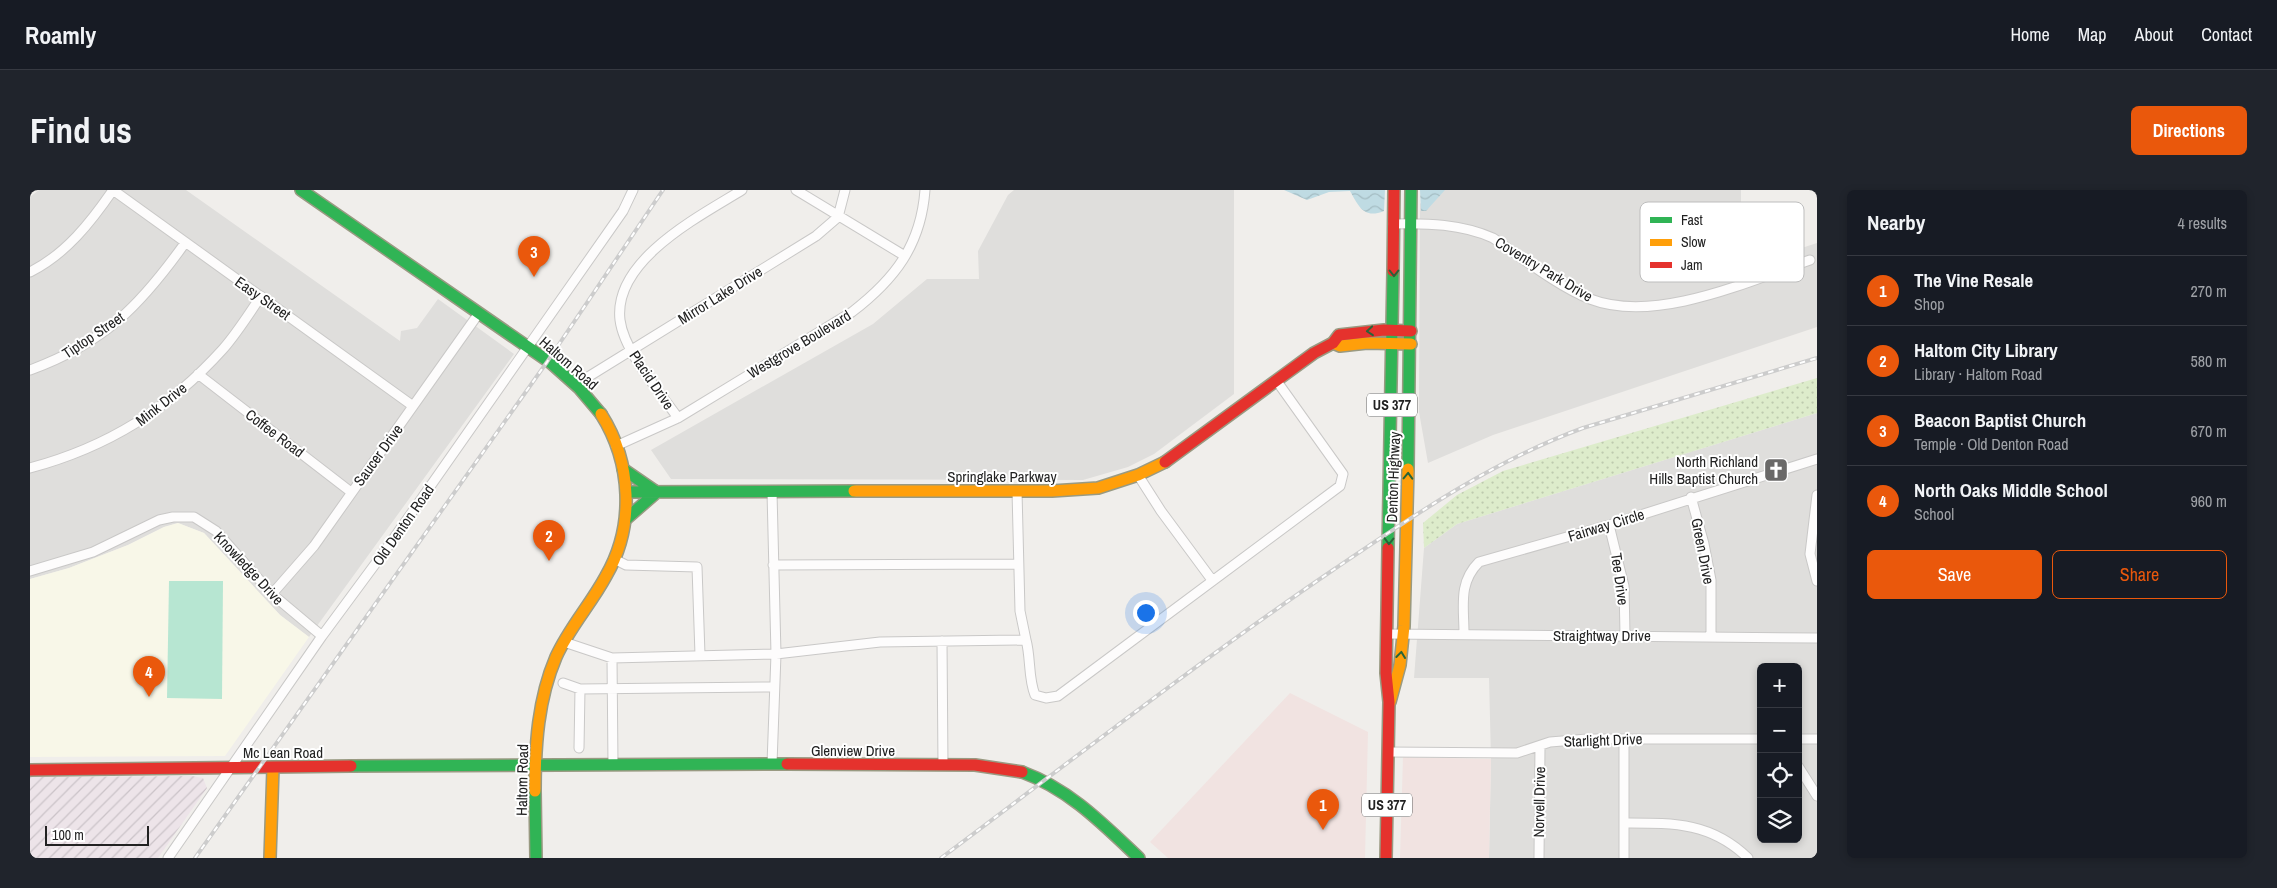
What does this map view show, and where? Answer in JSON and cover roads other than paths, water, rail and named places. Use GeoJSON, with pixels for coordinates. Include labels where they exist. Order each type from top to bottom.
{"type":"FeatureCollection","features":[{"type":"Feature","properties":{"kind":"main road","name":"Haltom Road"},"geometry":{"type":"LineString","coordinates":[[301,190],[479,313],[576,385],[601,416],[616,446],[628,492],[626,519],[614,559],[555,657],[544,692],[539,723],[537,764],[536,858]]}},
{"type":"Feature","properties":{"kind":"main road","name":"Denton Highway"},"geometry":{"type":"LineString","coordinates":[[1386,858],[1390,702],[1386,680],[1393,344],[1394,190]]}},
{"type":"Feature","properties":{"kind":"main road","name":"Denton Highway"},"geometry":{"type":"LineString","coordinates":[[1390,702],[1397,684],[1402,634],[1411,344],[1411,190]]}},
{"type":"Feature","properties":{"kind":"main road","name":"Springlake Parkway"},"geometry":{"type":"LineString","coordinates":[[628,492],[1017,491],[1098,488],[1138,475],[1180,452],[1276,380],[1314,353],[1333,343],[1339,335],[1411,331]]}},
{"type":"Feature","properties":{"kind":"main road"},"geometry":{"type":"LineString","coordinates":[[1333,343],[1340,346],[1367,343],[1411,344]]}},
{"type":"Feature","properties":{"kind":"main road"},"geometry":{"type":"LineString","coordinates":[[623,469],[657,492],[626,519]]}},
{"type":"Feature","properties":{"kind":"main road","name":"Mc Lean Road"},"geometry":{"type":"LineString","coordinates":[[30,770],[537,764]]}},
{"type":"Feature","properties":{"kind":"main road","name":"Glenview Drive"},"geometry":{"type":"LineString","coordinates":[[537,764],[944,765],[998,767],[1022,772],[1044,780],[1077,802],[1139,858]]}},
{"type":"Feature","properties":{"kind":"main road"},"geometry":{"type":"LineString","coordinates":[[270,858],[273,768]]}},
{"type":"Feature","properties":{"kind":"street","name":"Easy Street"},"geometry":{"type":"LineString","coordinates":[[113,190],[413,406]]}},
{"type":"Feature","properties":{"kind":"street"},"geometry":{"type":"LineString","coordinates":[[30,272],[41,266],[78,236],[113,190]]}},
{"type":"Feature","properties":{"kind":"street","name":"Old Denton Road"},"geometry":{"type":"LineString","coordinates":[[168,858],[322,636],[387,548],[528,348],[623,211],[633,190]]}},
{"type":"Feature","properties":{"kind":"street","name":"Placid Drive"},"geometry":{"type":"LineString","coordinates":[[678,418],[631,350],[620,321],[620,304],[624,288],[635,273],[670,235],[742,190]]}},
{"type":"Feature","properties":{"kind":"street"},"geometry":{"type":"LineString","coordinates":[[796,190],[905,256]]}},
{"type":"Feature","properties":{"kind":"street"},"geometry":{"type":"LineString","coordinates":[[838,216],[845,190]]}},
{"type":"Feature","properties":{"kind":"street","name":"Westgrove Boulevard"},"geometry":{"type":"LineString","coordinates":[[616,446],[678,418],[852,312],[892,277],[905,256],[919,231],[925,190]]}},
{"type":"Feature","properties":{"kind":"street","name":"Mirror Lake Drive"},"geometry":{"type":"LineString","coordinates":[[576,385],[816,236],[838,216]]}},
{"type":"Feature","properties":{"kind":"street","name":"Coventry Park Drive"},"geometry":{"type":"LineString","coordinates":[[1394,224],[1452,226],[1478,231],[1493,238],[1588,298],[1621,306],[1649,306],[1690,299],[1742,282]]}},
{"type":"Feature","properties":{"kind":"street","name":"Tiptop Street"},"geometry":{"type":"LineString","coordinates":[[30,370],[74,350],[111,327],[150,291],[185,243]]}},
{"type":"Feature","properties":{"kind":"street","name":"Coventry Park Drive"},"geometry":{"type":"LineString","coordinates":[[1804,262],[1810,260]]}},
{"type":"Feature","properties":{"kind":"street","name":"Mink Drive"},"geometry":{"type":"LineString","coordinates":[[30,468],[84,451],[134,426],[164,405],[224,348],[261,296]]}},
{"type":"Feature","properties":{"kind":"street","name":"Saucer Drive"},"geometry":{"type":"LineString","coordinates":[[272,594],[314,546],[479,313]]}},
{"type":"Feature","properties":{"kind":"street","name":"Coffee Road"},"geometry":{"type":"LineString","coordinates":[[198,374],[351,492]]}},
{"type":"Feature","properties":{"kind":"street"},"geometry":{"type":"LineString","coordinates":[[1017,491],[1020,611],[1030,657],[1031,686],[1035,695],[1046,698],[1058,696],[1340,486],[1343,474],[1276,380]]}},
{"type":"Feature","properties":{"kind":"street","name":"Fairway Circle"},"geometry":{"type":"LineString","coordinates":[[1464,634],[1465,581],[1470,571],[1479,562],[1609,525],[1691,497],[1817,459]]}},
{"type":"Feature","properties":{"kind":"street"},"geometry":{"type":"LineString","coordinates":[[1138,475],[1161,511],[1212,580]]}},
{"type":"Feature","properties":{"kind":"street"},"geometry":{"type":"LineString","coordinates":[[772,492],[776,654],[772,764]]}},
{"type":"Feature","properties":{"kind":"street"},"geometry":{"type":"LineString","coordinates":[[1817,496],[1810,554],[1817,581]]}},
{"type":"Feature","properties":{"kind":"street","name":"Green Drive"},"geometry":{"type":"LineString","coordinates":[[1691,497],[1704,544],[1711,580],[1711,636]]}},
{"type":"Feature","properties":{"kind":"street","name":"Knowledge Drive"},"geometry":{"type":"LineString","coordinates":[[30,571],[93,552],[159,520],[184,516],[203,521],[216,531],[272,594],[322,636]]}},
{"type":"Feature","properties":{"kind":"street","name":"Tee Drive"},"geometry":{"type":"LineString","coordinates":[[1609,525],[1624,586],[1625,634]]}},
{"type":"Feature","properties":{"kind":"street"},"geometry":{"type":"LineString","coordinates":[[614,559],[626,565],[697,567],[700,656]]}},
{"type":"Feature","properties":{"kind":"street"},"geometry":{"type":"LineString","coordinates":[[773,565],[1018,564]]}},
{"type":"Feature","properties":{"kind":"street","name":"Straightway Drive"},"geometry":{"type":"LineString","coordinates":[[1388,634],[1625,634],[1817,638]]}},
{"type":"Feature","properties":{"kind":"street"},"geometry":{"type":"LineString","coordinates":[[564,642],[612,658],[776,654],[880,642],[1026,640]]}},
{"type":"Feature","properties":{"kind":"street"},"geometry":{"type":"LineString","coordinates":[[942,641],[944,765]]}},
{"type":"Feature","properties":{"kind":"street"},"geometry":{"type":"LineString","coordinates":[[612,658],[613,764]]}},
{"type":"Feature","properties":{"kind":"street"},"geometry":{"type":"LineString","coordinates":[[563,682],[580,689],[774,687]]}},
{"type":"Feature","properties":{"kind":"street"},"geometry":{"type":"LineString","coordinates":[[579,748],[580,689]]}},
{"type":"Feature","properties":{"kind":"street"},"geometry":{"type":"LineString","coordinates":[[1624,739],[1624,858]]}},
{"type":"Feature","properties":{"kind":"street","name":"Starlight Drive"},"geometry":{"type":"LineString","coordinates":[[1388,752],[1517,753],[1566,740],[1757,739]]}},
{"type":"Feature","properties":{"kind":"street"},"geometry":{"type":"LineString","coordinates":[[1802,739],[1817,739]]}},
{"type":"Feature","properties":{"kind":"street","name":"Norvell Drive"},"geometry":{"type":"LineString","coordinates":[[1539,858],[1540,746]]}},
{"type":"Feature","properties":{"kind":"street"},"geometry":{"type":"LineString","coordinates":[[1802,772],[1817,796]]}},
{"type":"Feature","properties":{"kind":"street"},"geometry":{"type":"LineString","coordinates":[[1625,823],[1677,824],[1697,827],[1731,844],[1748,858]]}},
{"type":"Feature","properties":{"kind":"water"},"geometry":{"type":"Polygon","coordinates":[[[1284,190],[1385,190],[1384,211],[1372,214],[1363,210],[1350,191],[1329,192],[1307,200],[1284,190]]]}},
{"type":"Feature","properties":{"kind":"water"},"geometry":{"type":"Polygon","coordinates":[[[1420,190],[1445,190],[1426,211],[1421,211],[1420,190]]]}},
{"type":"Feature","properties":{"kind":"railway"},"geometry":{"type":"LineString","coordinates":[[195,858],[547,362],[663,190]]}},
{"type":"Feature","properties":{"kind":"railway"},"geometry":{"type":"LineString","coordinates":[[941,858],[1184,676],[1283,605],[1423,510],[1485,474],[1516,457],[1583,428],[1817,358]]}},
{"type":"Feature","properties":{"kind":"place","name":"Beacon Baptist Church"},"geometry":{"type":"Point","coordinates":[534,277]}},
{"type":"Feature","properties":{"kind":"place","name":"North Richland Hills Baptist Church"},"geometry":{"type":"Point","coordinates":[1776,470]}},
{"type":"Feature","properties":{"kind":"place","name":"Haltom City Library"},"geometry":{"type":"Point","coordinates":[549,561]}},
{"type":"Feature","properties":{"kind":"place","name":"North Oaks Middle School"},"geometry":{"type":"Point","coordinates":[149,697]}},
{"type":"Feature","properties":{"kind":"place","name":"The Vine Resale"},"geometry":{"type":"Point","coordinates":[1323,830]}}]}
